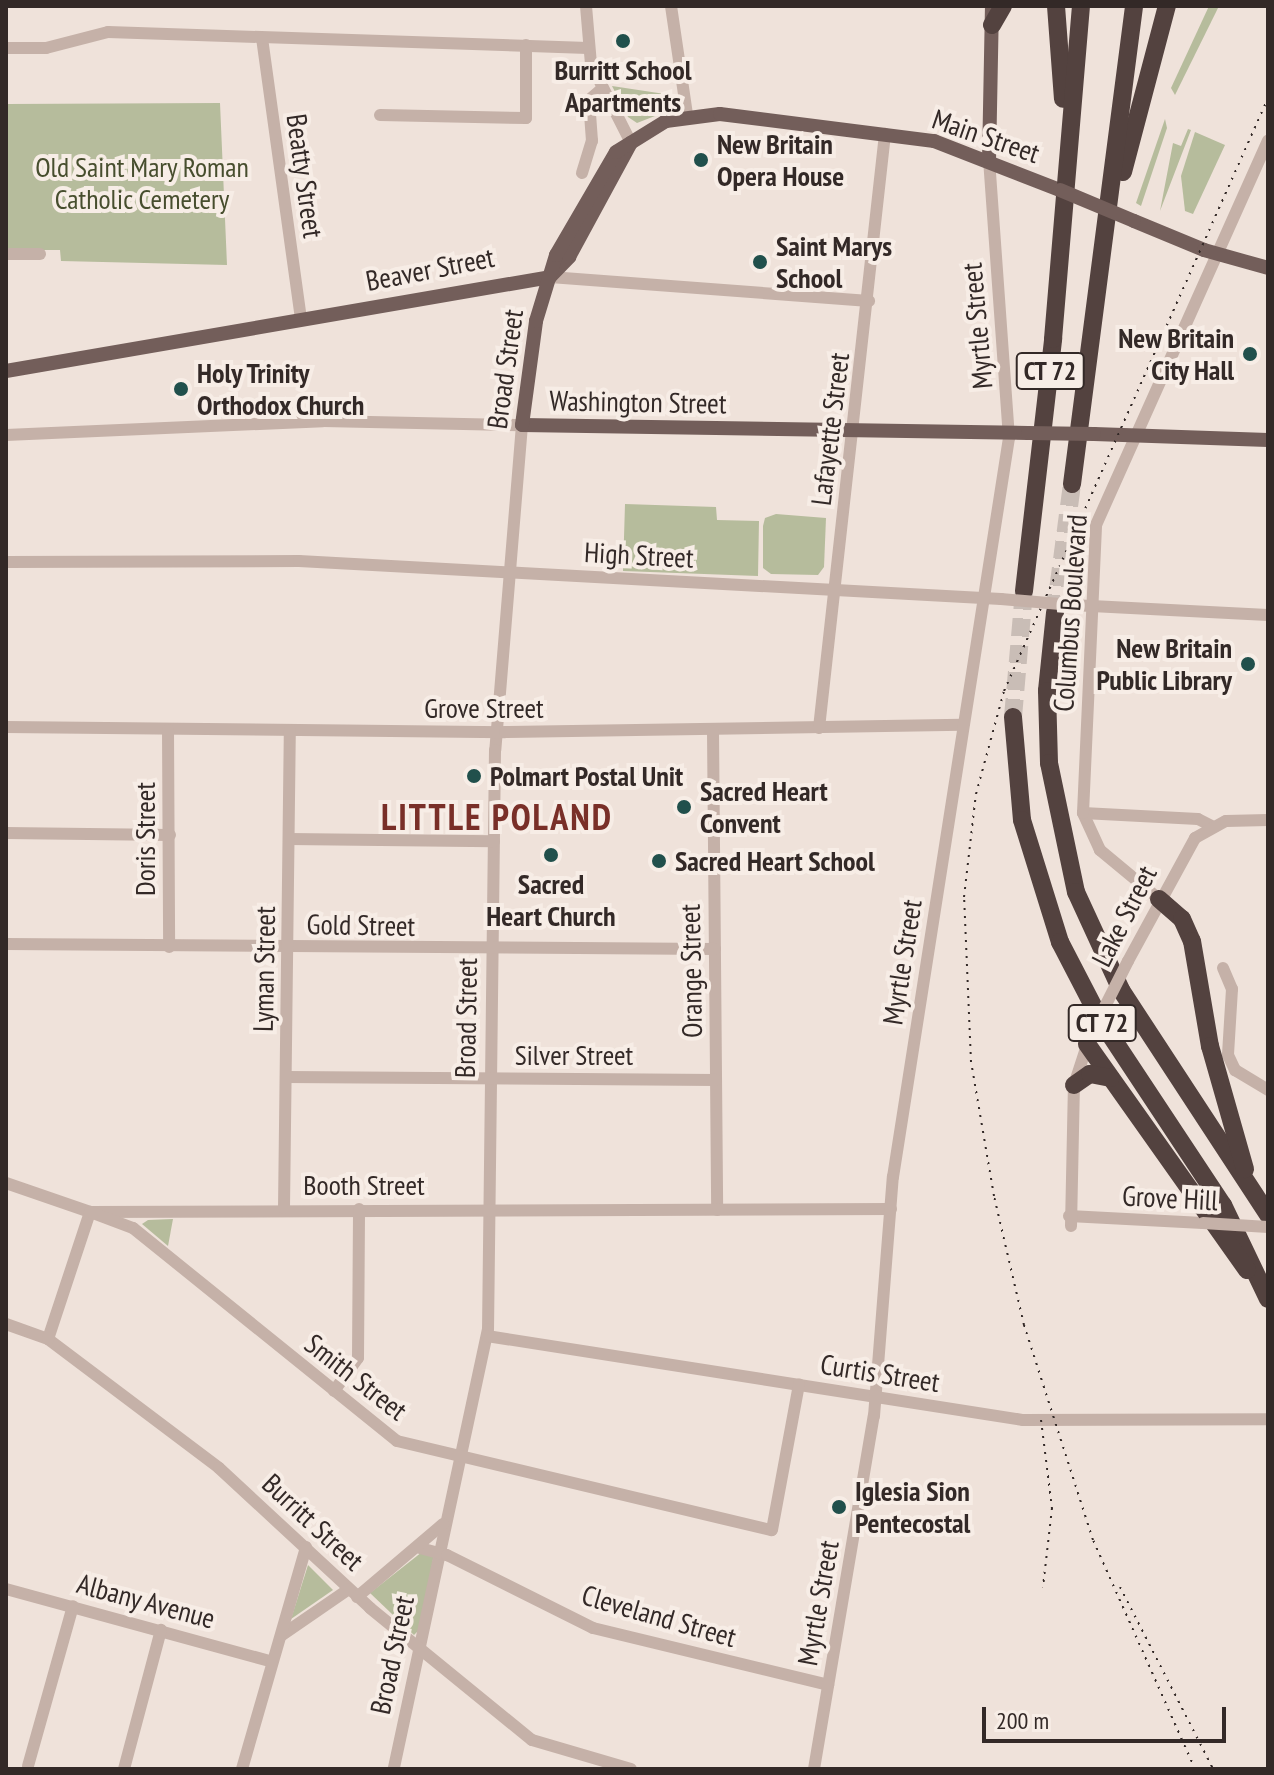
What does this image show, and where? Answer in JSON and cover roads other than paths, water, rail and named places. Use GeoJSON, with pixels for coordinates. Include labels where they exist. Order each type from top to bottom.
{"type":"FeatureCollection","features":[{"type":"Feature","properties":{"kind":"highway"},"geometry":{"type":"LineString","coordinates":[[992,25],[1003,6]]}},
{"type":"Feature","properties":{"kind":"highway"},"geometry":{"type":"LineString","coordinates":[[1056,6],[1069,149]]}},
{"type":"Feature","properties":{"kind":"highway","name":"CT 72"},"geometry":{"type":"LineString","coordinates":[[1024,591],[1081,6]]}},
{"type":"Feature","properties":{"kind":"highway","name":"CT 72"},"geometry":{"type":"LineString","coordinates":[[1072,484],[1134,6]]}},
{"type":"Feature","properties":{"kind":"highway"},"geometry":{"type":"LineString","coordinates":[[1096,295],[1109,261],[1131,137],[1167,6]]}},
{"type":"Feature","properties":{"kind":"highway","name":"CT 72"},"geometry":{"type":"LineString","coordinates":[[1064,609],[1047,691],[1049,763],[1059,831],[1076,892],[1126,998],[1268,1215]]}},
{"type":"Feature","properties":{"kind":"highway","name":"CT 72"},"geometry":{"type":"LineString","coordinates":[[1013,717],[1024,830],[1060,942],[1096,1013],[1227,1212],[1268,1301]]}},
{"type":"Feature","properties":{"kind":"highway"},"geometry":{"type":"LineString","coordinates":[[1159,899],[1190,936],[1210,1046],[1247,1179]]}},
{"type":"Feature","properties":{"kind":"highway"},"geometry":{"type":"LineString","coordinates":[[1088,1040],[1111,1078],[1268,1301]]}},
{"type":"Feature","properties":{"kind":"highway"},"geometry":{"type":"LineString","coordinates":[[1074,1085],[1090,1074],[1111,1078]]}},
{"type":"Feature","properties":{"kind":"main road"},"geometry":{"type":"LineString","coordinates":[[989,161],[992,6]]}},
{"type":"Feature","properties":{"kind":"main road","name":"Main Street"},"geometry":{"type":"LineString","coordinates":[[550,277],[556,255],[618,149],[660,124],[687,115],[729,115],[942,143],[1217,254],[1268,268]]}},
{"type":"Feature","properties":{"kind":"main road","name":"Beaver Street"},"geometry":{"type":"LineString","coordinates":[[6,371],[550,277]]}},
{"type":"Feature","properties":{"kind":"main road","name":"Broad Street"},"geometry":{"type":"LineString","coordinates":[[522,425],[536,318],[550,277]]}},
{"type":"Feature","properties":{"kind":"main road","name":"Washington Street"},"geometry":{"type":"LineString","coordinates":[[522,425],[854,433],[1094,434],[1268,440]]}},
{"type":"Feature","properties":{"kind":"street"},"geometry":{"type":"LineString","coordinates":[[586,6],[588,48],[603,88],[631,143]]}},
{"type":"Feature","properties":{"kind":"street"},"geometry":{"type":"LineString","coordinates":[[671,6],[687,115]]}},
{"type":"Feature","properties":{"kind":"street"},"geometry":{"type":"LineString","coordinates":[[6,48],[46,48],[108,32],[588,48]]}},
{"type":"Feature","properties":{"kind":"street","name":"Beatty Street"},"geometry":{"type":"LineString","coordinates":[[262,38],[301,320]]}},
{"type":"Feature","properties":{"kind":"street"},"geometry":{"type":"LineString","coordinates":[[380,115],[526,118],[526,45]]}},
{"type":"Feature","properties":{"kind":"street"},"geometry":{"type":"LineString","coordinates":[[582,173],[592,141],[589,100],[603,88]]}},
{"type":"Feature","properties":{"kind":"street","name":"Lafayette Street"},"geometry":{"type":"LineString","coordinates":[[819,728],[869,301],[885,134]]}},
{"type":"Feature","properties":{"kind":"street","name":"Columbus Boulevard"},"geometry":{"type":"LineString","coordinates":[[1159,899],[1100,850],[1083,813],[1097,519],[1268,141]]}},
{"type":"Feature","properties":{"kind":"street","name":"Myrtle Street"},"geometry":{"type":"LineString","coordinates":[[814,1769],[877,1397],[891,1209],[962,725],[1009,434],[989,161]]}},
{"type":"Feature","properties":{"kind":"street"},"geometry":{"type":"LineString","coordinates":[[6,254],[40,254]]}},
{"type":"Feature","properties":{"kind":"street","name":"Beaver Street"},"geometry":{"type":"LineString","coordinates":[[550,277],[869,301]]}},
{"type":"Feature","properties":{"kind":"street","name":"Washington Street"},"geometry":{"type":"LineString","coordinates":[[6,435],[333,421],[522,425]]}},
{"type":"Feature","properties":{"kind":"street","name":"Broad Street"},"geometry":{"type":"LineString","coordinates":[[394,1769],[487,1336],[496,732],[522,425]]}},
{"type":"Feature","properties":{"kind":"street","name":"High Street"},"geometry":{"type":"LineString","coordinates":[[6,562],[278,561],[1001,599],[1064,609],[1091,605],[1268,615]]}},
{"type":"Feature","properties":{"kind":"street","name":"Grove Street"},"geometry":{"type":"LineString","coordinates":[[6,727],[496,732],[962,725]]}},
{"type":"Feature","properties":{"kind":"street","name":"Doris Street"},"geometry":{"type":"LineString","coordinates":[[168,730],[169,947]]}},
{"type":"Feature","properties":{"kind":"street","name":"Lyman Street"},"geometry":{"type":"LineString","coordinates":[[284,1208],[290,730]]}},
{"type":"Feature","properties":{"kind":"street","name":"Orange Street"},"geometry":{"type":"LineString","coordinates":[[713,731],[716,1080],[722,1210]]}},
{"type":"Feature","properties":{"kind":"street"},"geometry":{"type":"LineString","coordinates":[[1083,813],[1198,819],[1212,826],[1233,819],[1268,820]]}},
{"type":"Feature","properties":{"kind":"street","name":"Lake Street"},"geometry":{"type":"LineString","coordinates":[[1070,1221],[1074,1085],[1088,1040],[1189,844],[1212,826]]}},
{"type":"Feature","properties":{"kind":"street"},"geometry":{"type":"LineString","coordinates":[[6,833],[170,835]]}},
{"type":"Feature","properties":{"kind":"street"},"geometry":{"type":"LineString","coordinates":[[289,839],[494,841]]}},
{"type":"Feature","properties":{"kind":"street","name":"Gold Street"},"geometry":{"type":"LineString","coordinates":[[6,944],[493,950],[715,949]]}},
{"type":"Feature","properties":{"kind":"street"},"geometry":{"type":"LineString","coordinates":[[1223,968],[1232,989],[1228,1055],[1235,1070],[1268,1090]]}},
{"type":"Feature","properties":{"kind":"street","name":"Silver Street"},"geometry":{"type":"LineString","coordinates":[[287,1077],[716,1080]]}},
{"type":"Feature","properties":{"kind":"street","name":"Booth Street"},"geometry":{"type":"LineString","coordinates":[[6,1183],[90,1212],[284,1208],[891,1209]]}},
{"type":"Feature","properties":{"kind":"street"},"geometry":{"type":"LineString","coordinates":[[334,1391],[358,1358],[359,1209]]}},
{"type":"Feature","properties":{"kind":"street"},"geometry":{"type":"LineString","coordinates":[[48,1339],[90,1212]]}},
{"type":"Feature","properties":{"kind":"street","name":"Smith Street"},"geometry":{"type":"LineString","coordinates":[[90,1212],[133,1228],[397,1441],[772,1530],[799,1384]]}},
{"type":"Feature","properties":{"kind":"street","name":"Grove Hill"},"geometry":{"type":"LineString","coordinates":[[1070,1221],[1268,1227]]}},
{"type":"Feature","properties":{"kind":"street","name":"Burritt Street"},"geometry":{"type":"LineString","coordinates":[[6,1324],[48,1339],[219,1468],[353,1593],[539,1744],[631,1769]]}},
{"type":"Feature","properties":{"kind":"street","name":"Curtis Street"},"geometry":{"type":"LineString","coordinates":[[487,1336],[1041,1422],[1268,1419]]}},
{"type":"Feature","properties":{"kind":"street","name":"Broad Street"},"geometry":{"type":"LineString","coordinates":[[277,1645],[291,1625],[353,1593],[420,1548],[446,1520]]}},
{"type":"Feature","properties":{"kind":"street"},"geometry":{"type":"LineString","coordinates":[[242,1769],[306,1547]]}},
{"type":"Feature","properties":{"kind":"street"},"geometry":{"type":"LineString","coordinates":[[420,1548],[441,1552]]}},
{"type":"Feature","properties":{"kind":"street","name":"Cleveland Street"},"geometry":{"type":"LineString","coordinates":[[441,1552],[593,1628],[828,1685]]}},
{"type":"Feature","properties":{"kind":"street","name":"Albany Avenue"},"geometry":{"type":"LineString","coordinates":[[6,1589],[272,1662]]}},
{"type":"Feature","properties":{"kind":"street"},"geometry":{"type":"LineString","coordinates":[[28,1766],[73,1606]]}},
{"type":"Feature","properties":{"kind":"street"},"geometry":{"type":"LineString","coordinates":[[124,1769],[161,1630]]}},
{"type":"Feature","properties":{"kind":"tunnel"},"geometry":{"type":"LineString","coordinates":[[1055,613],[1072,484]]}},
{"type":"Feature","properties":{"kind":"tunnel"},"geometry":{"type":"LineString","coordinates":[[1013,717],[1024,591]]}},
{"type":"Feature","properties":{"kind":"railway"},"geometry":{"type":"LineString","coordinates":[[1195,1769],[1093,1540],[1024,1325],[994,1196],[971,1062],[964,897],[976,794],[1004,691],[1268,98]]}},
{"type":"Feature","properties":{"kind":"railway"},"geometry":{"type":"LineString","coordinates":[[1041,1420],[1052,1508],[1043,1587]]}},
{"type":"Feature","properties":{"kind":"railway"},"geometry":{"type":"LineString","coordinates":[[1120,1587],[1213,1769]]}},
{"type":"Feature","properties":{"kind":"place","name":"Burritt School Apartments"},"geometry":{"type":"Point","coordinates":[623,41]}},
{"type":"Feature","properties":{"kind":"place","name":"New Britain Opera House"},"geometry":{"type":"Point","coordinates":[701,160]}},
{"type":"Feature","properties":{"kind":"place","name":"Saint Marys School"},"geometry":{"type":"Point","coordinates":[760,262]}},
{"type":"Feature","properties":{"kind":"place","name":"New Britain City Hall"},"geometry":{"type":"Point","coordinates":[1250,354]}},
{"type":"Feature","properties":{"kind":"place","name":"Holy Trinity Orthodox Church"},"geometry":{"type":"Point","coordinates":[181,389]}},
{"type":"Feature","properties":{"kind":"place","name":"New Britain Public Library"},"geometry":{"type":"Point","coordinates":[1248,664]}},
{"type":"Feature","properties":{"kind":"place","name":"Polmart Postal Unit"},"geometry":{"type":"Point","coordinates":[474,776]}},
{"type":"Feature","properties":{"kind":"place","name":"Sacred Heart Convent"},"geometry":{"type":"Point","coordinates":[684,807]}},
{"type":"Feature","properties":{"kind":"place","name":"Sacred Heart Church"},"geometry":{"type":"Point","coordinates":[551,855]}},
{"type":"Feature","properties":{"kind":"place","name":"Sacred Heart School"},"geometry":{"type":"Point","coordinates":[659,861]}},
{"type":"Feature","properties":{"kind":"place","name":"Iglesia Sion Pentecostal"},"geometry":{"type":"Point","coordinates":[839,1507]}},
{"type":"Feature","properties":{"kind":"district","name":"LITTLE POLAND"},"geometry":{"type":"Point","coordinates":[497,817]}},
{"type":"Feature","properties":{"kind":"park label","name":"Old Saint Mary Roman Catholic Cemetery"},"geometry":{"type":"Point","coordinates":[142,183]}}]}
